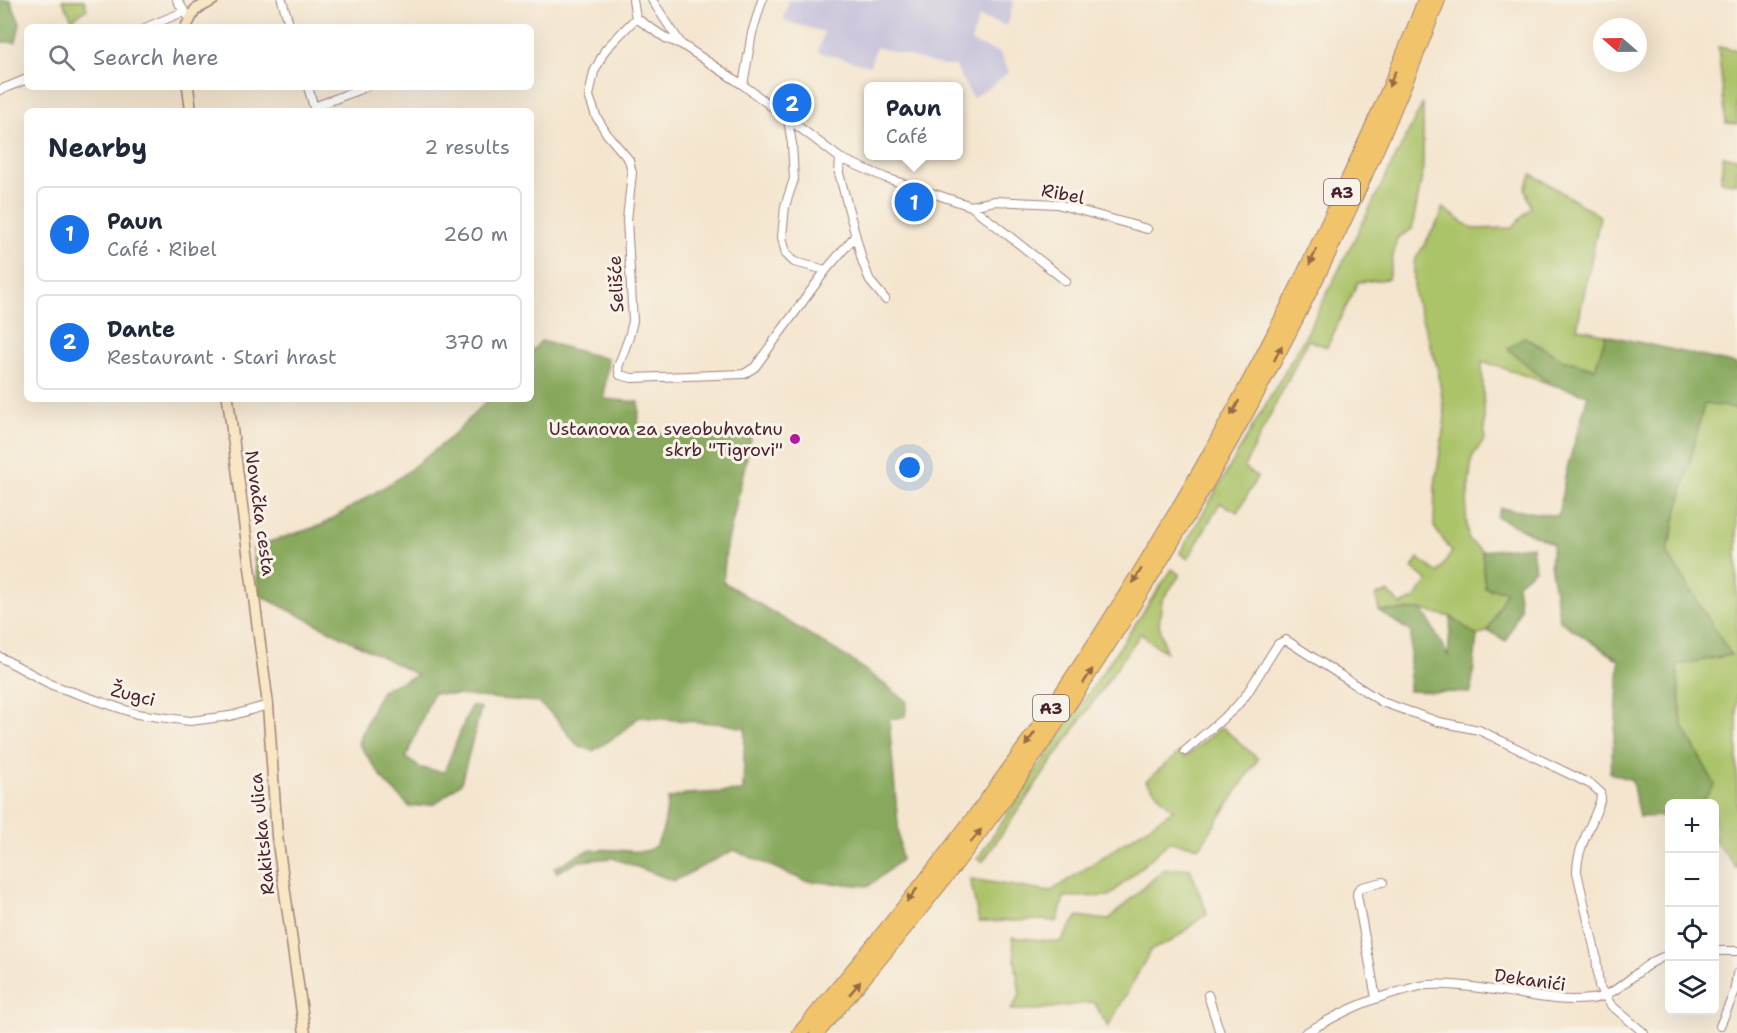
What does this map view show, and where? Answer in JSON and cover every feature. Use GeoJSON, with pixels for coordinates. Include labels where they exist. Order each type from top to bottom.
{"type":"FeatureCollection","features":[{"type":"Feature","properties":{"kind":"highway","name":"A3"},"geometry":{"type":"LineString","coordinates":[[800,1033],[852,972],[982,806],[1045,717],[1157,544],[1231,415],[1298,289],[1368,137],[1425,0]]}},
{"type":"Feature","properties":{"kind":"highway","name":"A3"},"geometry":{"type":"LineString","coordinates":[[818,1033],[995,811],[1053,729],[1200,497],[1254,401],[1348,212],[1389,122],[1438,0]]}},
{"type":"Feature","properties":{"kind":"street"},"geometry":{"type":"LineString","coordinates":[[177,0],[186,18]]}},
{"type":"Feature","properties":{"kind":"street"},"geometry":{"type":"LineString","coordinates":[[282,0],[289,24]]}},
{"type":"Feature","properties":{"kind":"street"},"geometry":{"type":"LineString","coordinates":[[633,0],[636,18],[667,39],[681,44]]}},
{"type":"Feature","properties":{"kind":"street"},"geometry":{"type":"LineString","coordinates":[[652,0],[681,44]]}},
{"type":"Feature","properties":{"kind":"street"},"geometry":{"type":"LineString","coordinates":[[743,85],[752,33],[762,0]]}},
{"type":"Feature","properties":{"kind":"street"},"geometry":{"type":"LineString","coordinates":[[160,24],[186,18],[206,1]]}},
{"type":"Feature","properties":{"kind":"street","name":"Selišće"},"geometry":{"type":"LineString","coordinates":[[636,18],[604,50],[594,72],[589,96],[596,116],[607,135],[629,160],[632,173],[627,220],[633,321],[618,367],[620,375],[632,378],[744,374],[755,367],[826,270]]}},
{"type":"Feature","properties":{"kind":"street","name":"Ribel"},"geometry":{"type":"LineString","coordinates":[[681,44],[743,85],[840,158],[886,178],[971,206],[1066,281]]}},
{"type":"Feature","properties":{"kind":"street"},"geometry":{"type":"LineString","coordinates":[[0,90],[24,80]]}},
{"type":"Feature","properties":{"kind":"street"},"geometry":{"type":"LineString","coordinates":[[188,90],[191,108]]}},
{"type":"Feature","properties":{"kind":"street"},"geometry":{"type":"LineString","coordinates":[[309,90],[314,108]]}},
{"type":"Feature","properties":{"kind":"street"},"geometry":{"type":"LineString","coordinates":[[316,108],[359,90]]}},
{"type":"Feature","properties":{"kind":"street"},"geometry":{"type":"LineString","coordinates":[[788,120],[794,179],[785,206],[782,237],[786,254],[794,262],[826,270],[855,236]]}},
{"type":"Feature","properties":{"kind":"street"},"geometry":{"type":"LineString","coordinates":[[840,158],[839,173],[850,209],[855,236],[870,281],[885,298]]}},
{"type":"Feature","properties":{"kind":"street","name":"Ribel"},"geometry":{"type":"LineString","coordinates":[[971,206],[995,201],[1057,204],[1147,230]]}},
{"type":"Feature","properties":{"kind":"street","name":"Novačka cesta"},"geometry":{"type":"LineString","coordinates":[[228,402],[259,630]]}},
{"type":"Feature","properties":{"kind":"street","name":"Rakitska ulica"},"geometry":{"type":"LineString","coordinates":[[259,630],[268,705],[277,836],[305,1033]]}},
{"type":"Feature","properties":{"kind":"street"},"geometry":{"type":"LineString","coordinates":[[1185,751],[1235,708],[1246,695],[1278,644],[1286,640],[1382,702],[1439,722],[1479,730],[1592,785],[1600,792],[1601,798],[1581,846],[1577,860],[1577,872],[1596,956],[1599,986],[1611,1005],[1644,1033]]}},
{"type":"Feature","properties":{"kind":"street","name":"Žugci"},"geometry":{"type":"LineString","coordinates":[[0,657],[52,685],[137,714],[190,721],[230,716],[268,705]]}},
{"type":"Feature","properties":{"kind":"street"},"geometry":{"type":"LineString","coordinates":[[1376,998],[1357,895],[1358,890],[1362,887],[1383,882]]}},
{"type":"Feature","properties":{"kind":"street"},"geometry":{"type":"LineString","coordinates":[[1719,951],[1737,951]]}},
{"type":"Feature","properties":{"kind":"street","name":"Dekanići"},"geometry":{"type":"LineString","coordinates":[[1305,1033],[1353,1006],[1426,985],[1455,985],[1563,1002],[1593,999],[1604,996],[1623,985],[1642,967],[1665,956]]}},
{"type":"Feature","properties":{"kind":"street"},"geometry":{"type":"LineString","coordinates":[[1720,1026],[1734,993],[1737,974]]}},
{"type":"Feature","properties":{"kind":"street"},"geometry":{"type":"LineString","coordinates":[[1208,995],[1220,1033]]}},
{"type":"Feature","properties":{"kind":"shaded area"},"geometry":{"type":"Polygon","coordinates":[[[788,0],[1014,0],[1007,26],[979,17],[971,42],[1000,53],[1009,72],[972,98],[955,66],[944,66],[876,47],[870,66],[818,52],[824,32],[784,21],[788,0]]]}},
{"type":"Feature","properties":{"kind":"green space"},"geometry":{"type":"Polygon","coordinates":[[[0,0],[10,0],[20,23],[16,42],[0,42],[0,0]]]}},
{"type":"Feature","properties":{"kind":"green space"},"geometry":{"type":"Polygon","coordinates":[[[62,0],[84,0],[87,9],[72,19],[62,0]]]}},
{"type":"Feature","properties":{"kind":"green space"},"geometry":{"type":"Polygon","coordinates":[[[1718,47],[1737,50],[1737,124],[1726,123],[1718,47]]]}},
{"type":"Feature","properties":{"kind":"green space"},"geometry":{"type":"Polygon","coordinates":[[[1423,103],[1423,171],[1412,229],[1397,238],[1388,279],[1358,282],[1327,347],[1308,340],[1244,467],[1257,477],[1238,512],[1220,503],[1188,559],[1180,553],[1307,333],[1423,103]]]}},
{"type":"Feature","properties":{"kind":"green space"},"geometry":{"type":"Polygon","coordinates":[[[1723,156],[1737,158],[1737,184],[1721,181],[1723,156]]]}},
{"type":"Feature","properties":{"kind":"green space"},"geometry":{"type":"Polygon","coordinates":[[[1532,174],[1600,216],[1577,328],[1606,335],[1595,369],[1562,359],[1524,337],[1509,349],[1550,384],[1482,361],[1485,439],[1472,457],[1466,512],[1468,539],[1482,551],[1485,588],[1507,591],[1488,631],[1477,636],[1451,617],[1423,610],[1379,611],[1376,595],[1388,592],[1401,605],[1415,598],[1428,581],[1412,568],[1418,558],[1438,573],[1452,552],[1434,527],[1435,486],[1445,417],[1437,366],[1414,294],[1414,262],[1441,216],[1442,207],[1473,229],[1512,228],[1531,207],[1525,188],[1532,174]]]}},
{"type":"Feature","properties":{"kind":"green space"},"geometry":{"type":"Polygon","coordinates":[[[1606,335],[1737,364],[1737,408],[1704,404],[1667,553],[1731,655],[1677,665],[1682,725],[1715,785],[1703,799],[1665,799],[1665,816],[1639,817],[1632,780],[1610,773],[1616,722],[1619,660],[1560,621],[1550,563],[1553,544],[1497,517],[1500,508],[1558,516],[1566,472],[1588,395],[1550,384],[1508,349],[1524,337],[1562,359],[1595,369],[1606,335]]]}},
{"type":"Feature","properties":{"kind":"green space"},"geometry":{"type":"Polygon","coordinates":[[[541,341],[608,359],[604,399],[639,402],[638,432],[751,438],[726,550],[723,582],[850,659],[907,701],[905,716],[889,720],[901,860],[869,886],[805,881],[734,850],[674,881],[613,858],[580,861],[557,872],[554,868],[587,851],[638,851],[655,846],[665,822],[668,799],[686,794],[743,791],[745,728],[724,724],[639,717],[623,732],[593,751],[577,745],[554,716],[537,702],[433,693],[406,758],[421,768],[444,772],[471,706],[481,708],[461,783],[435,804],[410,807],[386,783],[358,743],[383,689],[418,675],[259,595],[253,547],[322,525],[399,478],[450,438],[486,402],[534,402],[534,349],[541,341]]]}},
{"type":"Feature","properties":{"kind":"green space"},"geometry":{"type":"Polygon","coordinates":[[[1704,404],[1737,408],[1737,868],[1719,847],[1719,799],[1703,799],[1715,785],[1682,725],[1677,665],[1730,655],[1667,553],[1704,404]]]}},
{"type":"Feature","properties":{"kind":"green space"},"geometry":{"type":"Polygon","coordinates":[[[1532,546],[1535,569],[1517,584],[1520,609],[1506,641],[1488,631],[1506,591],[1485,588],[1482,551],[1532,546]]]}},
{"type":"Feature","properties":{"kind":"green space"},"geometry":{"type":"Polygon","coordinates":[[[1172,569],[1180,575],[1162,600],[1159,624],[1166,652],[1141,633],[983,861],[977,859],[1172,569]]]}},
{"type":"Feature","properties":{"kind":"green space"},"geometry":{"type":"Polygon","coordinates":[[[1423,610],[1448,656],[1451,617],[1477,636],[1471,693],[1409,691],[1411,632],[1379,611],[1423,610]]]}},
{"type":"Feature","properties":{"kind":"green space"},"geometry":{"type":"Polygon","coordinates":[[[1222,727],[1258,759],[1200,847],[1169,842],[1109,896],[1064,897],[1057,922],[1044,920],[979,922],[970,879],[1050,892],[1173,810],[1146,781],[1180,752],[1185,757],[1222,727]]]}},
{"type":"Feature","properties":{"kind":"green space"},"geometry":{"type":"Polygon","coordinates":[[[1190,868],[1207,913],[1172,941],[1151,950],[1108,1027],[1094,1002],[1036,1010],[1011,1010],[1020,995],[1012,937],[1060,942],[1078,916],[1108,920],[1163,870],[1190,868]]]}},
{"type":"Feature","properties":{"kind":"place","name":"Dante"},"geometry":{"type":"Point","coordinates":[792,103]}},
{"type":"Feature","properties":{"kind":"place","name":"Paun"},"geometry":{"type":"Point","coordinates":[914,202]}},
{"type":"Feature","properties":{"kind":"place","name":"Ustanova za sveobuhvatnu skrb \"Tigrovi\""},"geometry":{"type":"Point","coordinates":[795,439]}}]}
